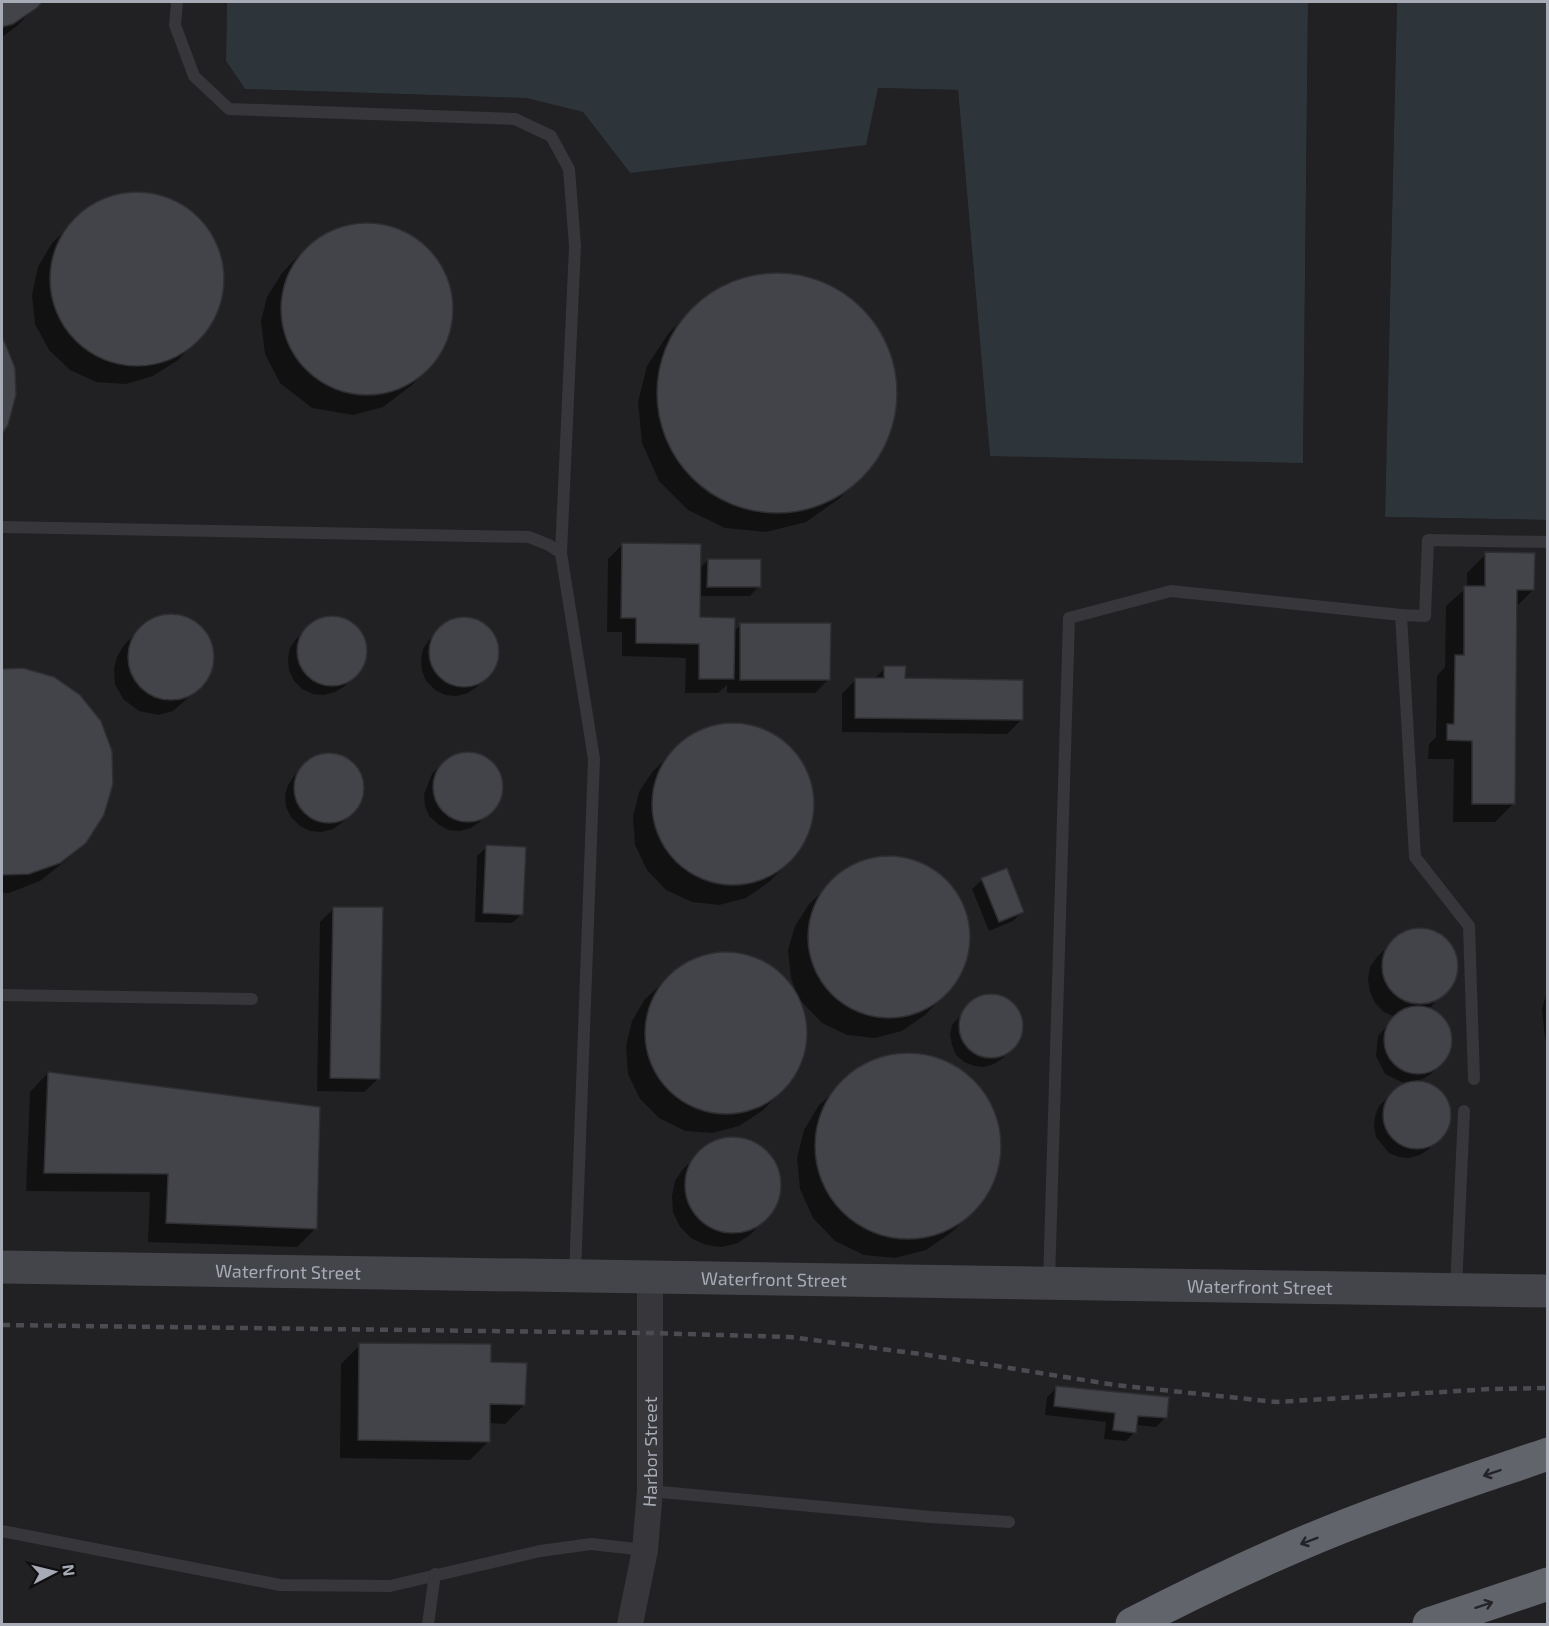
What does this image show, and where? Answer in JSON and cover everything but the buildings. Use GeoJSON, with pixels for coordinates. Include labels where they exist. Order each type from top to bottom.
{"type":"FeatureCollection","features":[{"type":"Feature","properties":{"kind":"highway"},"geometry":{"type":"LineString","coordinates":[[1132,1624],[1298,1545],[1418,1498],[1548,1455]]}},
{"type":"Feature","properties":{"kind":"highway"},"geometry":{"type":"LineString","coordinates":[[1429,1624],[1548,1584]]}},
{"type":"Feature","properties":{"kind":"street","name":"Waterfront Street"},"geometry":{"type":"LineString","coordinates":[[2,1267],[1548,1291]]}},
{"type":"Feature","properties":{"kind":"street","name":"Harbor Street"},"geometry":{"type":"LineString","coordinates":[[630,1624],[645,1550],[650,1491],[650,1277]]}},
{"type":"Feature","properties":{"kind":"lane"},"geometry":{"type":"LineString","coordinates":[[177,2],[175,26],[194,76],[229,109],[515,119],[551,136],[569,169],[575,246],[561,553],[594,759],[575,1276]]}},
{"type":"Feature","properties":{"kind":"lane"},"geometry":{"type":"LineString","coordinates":[[2,527],[529,537],[561,553]]}},
{"type":"Feature","properties":{"kind":"lane"},"geometry":{"type":"LineString","coordinates":[[1049,1283],[1069,618],[1171,591],[1425,616],[1428,540],[1548,542]]}},
{"type":"Feature","properties":{"kind":"lane"},"geometry":{"type":"LineString","coordinates":[[1401,615],[1415,857],[1469,926],[1474,1079]]}},
{"type":"Feature","properties":{"kind":"lane"},"geometry":{"type":"LineString","coordinates":[[2,995],[252,999]]}},
{"type":"Feature","properties":{"kind":"lane"},"geometry":{"type":"LineString","coordinates":[[1456,1290],[1464,1110]]}},
{"type":"Feature","properties":{"kind":"lane"},"geometry":{"type":"LineString","coordinates":[[650,1491],[1009,1522]]}},
{"type":"Feature","properties":{"kind":"lane"},"geometry":{"type":"LineString","coordinates":[[2,1531],[280,1585],[390,1586],[540,1551],[591,1544],[645,1550]]}},
{"type":"Feature","properties":{"kind":"lane"},"geometry":{"type":"LineString","coordinates":[[428,1624],[435,1575]]}},
{"type":"Feature","properties":{"kind":"shaded area"},"geometry":{"type":"Polygon","coordinates":[[[2,2],[227,2],[226,61],[245,89],[526,98],[583,112],[630,173],[878,88],[958,90],[990,455],[1303,462],[1308,2],[1397,2],[1385,517],[1547,520],[1547,1624],[2,1624],[2,2]]]}},
{"type":"Feature","properties":{"kind":"shaded area"},"geometry":{"type":"Polygon","coordinates":[[[227,2],[1308,2],[1303,463],[990,456],[958,90],[878,88],[866,145],[630,173],[583,112],[526,98],[245,89],[226,61],[227,2]]]}},
{"type":"Feature","properties":{"kind":"shaded area"},"geometry":{"type":"Polygon","coordinates":[[[1397,2],[1547,2],[1547,520],[1385,517],[1397,2]]]}},
{"type":"Feature","properties":{"kind":"railway"},"geometry":{"type":"LineString","coordinates":[[2,1325],[650,1333],[790,1337],[928,1355],[1115,1385],[1276,1402],[1491,1389],[1548,1388]]}}]}
